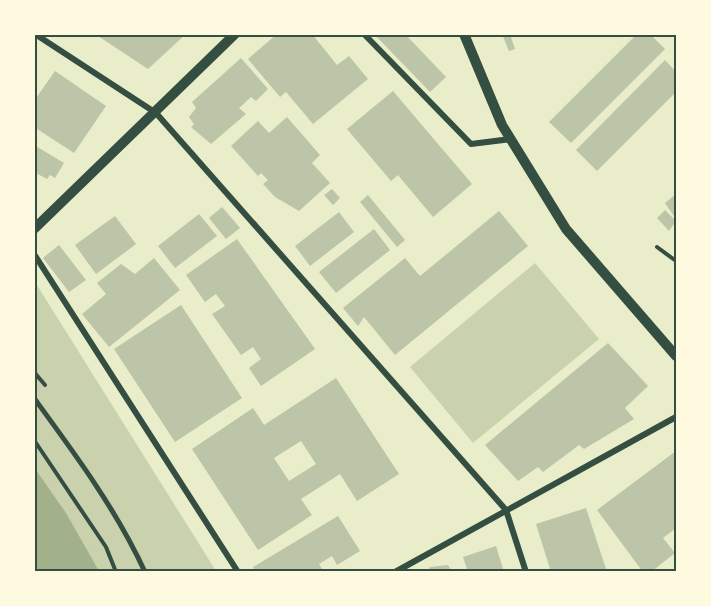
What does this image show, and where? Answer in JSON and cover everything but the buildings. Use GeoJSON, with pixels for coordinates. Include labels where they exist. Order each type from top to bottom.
{"type":"FeatureCollection","features":[{"type":"Feature","properties":{"kind":"street"},"geometry":{"type":"LineString","coordinates":[[35,34],[156,113],[506,510],[526,572]]}},
{"type":"Feature","properties":{"kind":"street"},"geometry":{"type":"LineString","coordinates":[[34,229],[156,113],[234,34]]}},
{"type":"Feature","properties":{"kind":"street"},"geometry":{"type":"LineString","coordinates":[[364,34],[471,144],[511,139]]}},
{"type":"Feature","properties":{"kind":"street"},"geometry":{"type":"LineString","coordinates":[[464,34],[502,124],[566,229],[676,356]]}},
{"type":"Feature","properties":{"kind":"street"},"geometry":{"type":"LineString","coordinates":[[34,254],[238,572]]}},
{"type":"Feature","properties":{"kind":"street"},"geometry":{"type":"LineString","coordinates":[[34,398],[93,479],[134,546],[145,572]]}},
{"type":"Feature","properties":{"kind":"street"},"geometry":{"type":"LineString","coordinates":[[395,572],[676,417]]}},
{"type":"Feature","properties":{"kind":"path"},"geometry":{"type":"LineString","coordinates":[[657,247],[676,261]]}},
{"type":"Feature","properties":{"kind":"path"},"geometry":{"type":"LineString","coordinates":[[34,440],[105,547],[117,572]]}},
{"type":"Feature","properties":{"kind":"shaded area"},"geometry":{"type":"Polygon","coordinates":[[[535,263],[599,339],[473,443],[410,367],[535,263]]]}},
{"type":"Feature","properties":{"kind":"shaded area"},"geometry":{"type":"Polygon","coordinates":[[[35,282],[216,571],[35,571],[35,282]]]}},
{"type":"Feature","properties":{"kind":"shaded area"},"geometry":{"type":"Polygon","coordinates":[[[34,467],[66,513],[99,571],[35,571],[34,467]]]}}]}
